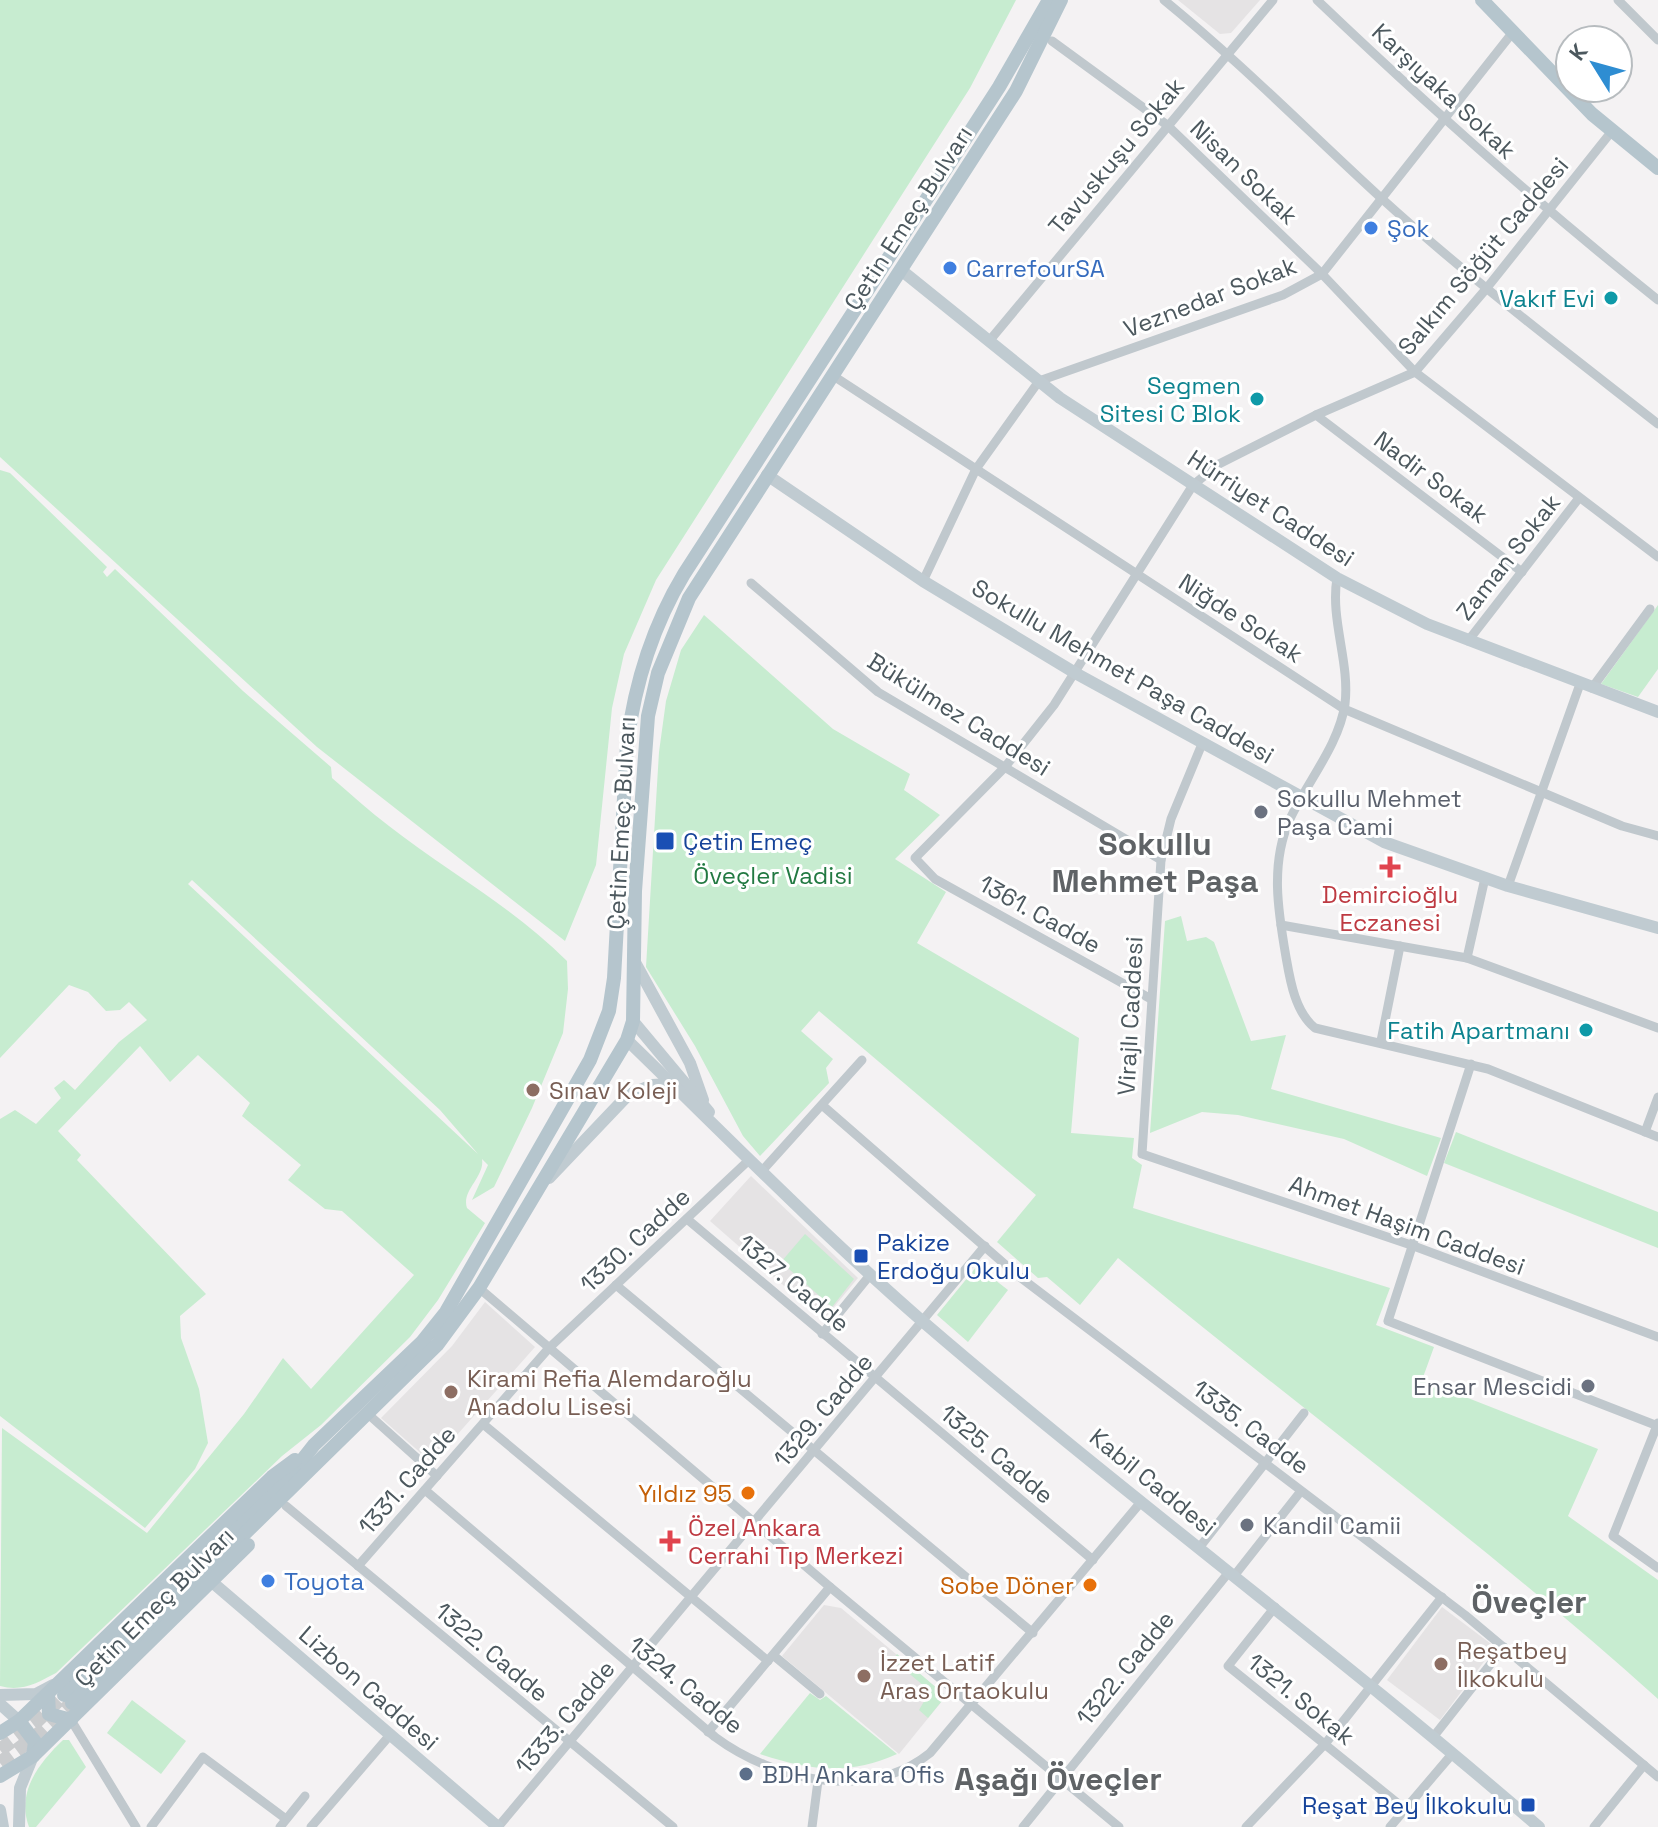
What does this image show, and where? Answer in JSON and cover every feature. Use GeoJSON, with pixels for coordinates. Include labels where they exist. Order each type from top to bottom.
{"type":"FeatureCollection","features":[{"type":"Feature","properties":{"kind":"main road","name":"Çetin Emeç Bulvarı"},"geometry":{"type":"LineString","coordinates":[[1018,58],[1040,0]]}},
{"type":"Feature","properties":{"kind":"main road","name":"Çetin Emeç Bulvarı"},"geometry":{"type":"LineString","coordinates":[[0,1775],[33,1756],[286,1506],[320,1450],[422,1342],[446,1312],[563,1112],[603,1031],[609,1011],[627,744],[640,673],[668,601],[1018,58],[1049,0]]}},
{"type":"Feature","properties":{"kind":"main road","name":"Çetin Emeç Bulvarı"},"geometry":{"type":"LineString","coordinates":[[0,1733],[19,1721],[48,1694],[65,1693],[288,1478],[368,1414],[437,1345],[479,1288],[627,1040],[633,1021],[635,891],[648,716],[658,673],[689,598],[1036,56],[1061,0]]}},
{"type":"Feature","properties":{"kind":"main road","name":"Çetin Emeç Bulvarı"},"geometry":{"type":"LineString","coordinates":[[1036,56],[1052,41],[1071,0]]}},
{"type":"Feature","properties":{"kind":"main road"},"geometry":{"type":"LineString","coordinates":[[1482,0],[1612,131],[1658,168]]}},
{"type":"Feature","properties":{"kind":"main road","name":"Hürriyet Caddesi"},"geometry":{"type":"LineString","coordinates":[[901,270],[1039,381],[1337,578],[1468,641],[1658,712]]}},
{"type":"Feature","properties":{"kind":"main road"},"geometry":{"type":"LineString","coordinates":[[754,466],[767,475]]}},
{"type":"Feature","properties":{"kind":"main road","name":"Sokullu Mehmet Paşa Caddesi"},"geometry":{"type":"LineString","coordinates":[[767,475],[923,581],[1077,674],[1384,842],[1508,886],[1658,928]]}},
{"type":"Feature","properties":{"kind":"main road"},"geometry":{"type":"LineString","coordinates":[[636,964],[694,1071],[705,1107]]}},
{"type":"Feature","properties":{"kind":"main road"},"geometry":{"type":"LineString","coordinates":[[609,1011],[633,1021]]}},
{"type":"Feature","properties":{"kind":"main road","name":"Kabil Caddesi"},"geometry":{"type":"LineString","coordinates":[[633,1021],[749,1160]]}},
{"type":"Feature","properties":{"kind":"main road"},"geometry":{"type":"LineString","coordinates":[[603,1031],[627,1040]]}},
{"type":"Feature","properties":{"kind":"main road","name":"Kabil Caddesi"},"geometry":{"type":"LineString","coordinates":[[627,1040],[761,1172],[923,1321],[1141,1502],[1374,1686],[1539,1827]]}},
{"type":"Feature","properties":{"kind":"main road"},"geometry":{"type":"LineString","coordinates":[[538,1189],[628,1095],[652,1085],[671,1084]]}},
{"type":"Feature","properties":{"kind":"main road","name":"Lizbon Caddesi"},"geometry":{"type":"LineString","coordinates":[[212,1582],[498,1827]]}},
{"type":"Feature","properties":{"kind":"main road"},"geometry":{"type":"LineString","coordinates":[[0,1695],[65,1693]]}},
{"type":"Feature","properties":{"kind":"main road"},"geometry":{"type":"LineString","coordinates":[[48,1694],[49,1714],[71,1720]]}},
{"type":"Feature","properties":{"kind":"main road"},"geometry":{"type":"LineString","coordinates":[[0,1704],[19,1721],[35,1742],[33,1756],[20,1788],[19,1827]]}},
{"type":"Feature","properties":{"kind":"main road"},"geometry":{"type":"LineString","coordinates":[[0,1810],[3,1827]]}},
{"type":"Feature","properties":{"kind":"street"},"geometry":{"type":"LineString","coordinates":[[1164,0],[1229,53],[1380,197],[1486,289],[1658,424]]}},
{"type":"Feature","properties":{"kind":"street","name":"Tavuskuşu Sokak"},"geometry":{"type":"LineString","coordinates":[[990,340],[1273,0]]}},
{"type":"Feature","properties":{"kind":"street","name":"Karşıyaka Sokak"},"geometry":{"type":"LineString","coordinates":[[1317,0],[1442,119],[1548,212],[1658,300]]}},
{"type":"Feature","properties":{"kind":"street"},"geometry":{"type":"LineString","coordinates":[[1618,0],[1658,40]]}},
{"type":"Feature","properties":{"kind":"street","name":"Veznedar Sokak"},"geometry":{"type":"LineString","coordinates":[[1039,381],[1283,295],[1322,274],[1513,32]]}},
{"type":"Feature","properties":{"kind":"street","name":"Nisan Sokak"},"geometry":{"type":"LineString","coordinates":[[1052,41],[1167,125],[1322,274],[1415,372],[1658,557]]}},
{"type":"Feature","properties":{"kind":"street","name":"Salkım Söğüt Caddesi"},"geometry":{"type":"LineString","coordinates":[[915,858],[1005,767],[1077,674],[1193,485],[1219,464],[1316,415],[1415,372],[1486,289],[1612,131]]}},
{"type":"Feature","properties":{"kind":"street","name":"Niğde Sokak"},"geometry":{"type":"LineString","coordinates":[[832,375],[1344,709],[1622,826],[1658,836]]}},
{"type":"Feature","properties":{"kind":"street"},"geometry":{"type":"LineString","coordinates":[[923,581],[976,469],[1039,381]]}},
{"type":"Feature","properties":{"kind":"street","name":"Nadir Sokak"},"geometry":{"type":"LineString","coordinates":[[1316,415],[1522,572]]}},
{"type":"Feature","properties":{"kind":"street","name":"Zaman Sokak"},"geometry":{"type":"LineString","coordinates":[[1468,641],[1579,498]]}},
{"type":"Feature","properties":{"kind":"street"},"geometry":{"type":"LineString","coordinates":[[1337,578],[1334,593],[1347,678],[1344,709],[1283,838],[1277,867],[1281,925],[1289,974],[1309,1023],[1315,1028],[1471,1064],[1658,1137]]}},
{"type":"Feature","properties":{"kind":"street","name":"Bükülmez Caddesi"},"geometry":{"type":"LineString","coordinates":[[751,583],[865,683],[1161,860]]}},
{"type":"Feature","properties":{"kind":"street"},"geometry":{"type":"LineString","coordinates":[[1508,886],[1539,792],[1586,686],[1650,609]]}},
{"type":"Feature","properties":{"kind":"street","name":"Virajlı Caddesi"},"geometry":{"type":"LineString","coordinates":[[1142,1154],[1161,860],[1171,819],[1202,744]]}},
{"type":"Feature","properties":{"kind":"street","name":"1361. Cadde"},"geometry":{"type":"LineString","coordinates":[[915,858],[935,879],[1151,999]]}},
{"type":"Feature","properties":{"kind":"street"},"geometry":{"type":"LineString","coordinates":[[1467,958],[1485,878]]}},
{"type":"Feature","properties":{"kind":"street"},"geometry":{"type":"LineString","coordinates":[[1281,925],[1467,958],[1658,1028]]}},
{"type":"Feature","properties":{"kind":"street"},"geometry":{"type":"LineString","coordinates":[[1381,1041],[1400,946]]}},
{"type":"Feature","properties":{"kind":"street"},"geometry":{"type":"LineString","coordinates":[[761,1172],[862,1060]]}},
{"type":"Feature","properties":{"kind":"street"},"geometry":{"type":"LineString","coordinates":[[1471,1064],[1388,1321],[1658,1425],[1613,1536],[1658,1568]]}},
{"type":"Feature","properties":{"kind":"street"},"geometry":{"type":"LineString","coordinates":[[1645,1132],[1658,1097]]}},
{"type":"Feature","properties":{"kind":"street","name":"1335. Cadde"},"geometry":{"type":"LineString","coordinates":[[822,1105],[985,1246],[1442,1597],[1658,1777]]}},
{"type":"Feature","properties":{"kind":"street","name":"Ahmet Haşim Caddesi"},"geometry":{"type":"LineString","coordinates":[[1142,1154],[1411,1245],[1658,1337]]}},
{"type":"Feature","properties":{"kind":"street","name":"1330. Cadde"},"geometry":{"type":"LineString","coordinates":[[549,1348],[749,1160]]}},
{"type":"Feature","properties":{"kind":"street","name":"1327. Cadde"},"geometry":{"type":"LineString","coordinates":[[687,1219],[875,1379]]}},
{"type":"Feature","properties":{"kind":"street","name":"1329. Cadde"},"geometry":{"type":"LineString","coordinates":[[755,1524],[985,1246]]}},
{"type":"Feature","properties":{"kind":"street"},"geometry":{"type":"LineString","coordinates":[[822,1334],[870,1275]]}},
{"type":"Feature","properties":{"kind":"street"},"geometry":{"type":"LineString","coordinates":[[616,1285],[1033,1633]]}},
{"type":"Feature","properties":{"kind":"street"},"geometry":{"type":"LineString","coordinates":[[479,1288],[755,1524],[1119,1827]]}},
{"type":"Feature","properties":{"kind":"street","name":"1331. Cadde"},"geometry":{"type":"LineString","coordinates":[[358,1566],[549,1348]]}},
{"type":"Feature","properties":{"kind":"street","name":"1325. Cadde"},"geometry":{"type":"LineString","coordinates":[[875,1379],[1093,1560]]}},
{"type":"Feature","properties":{"kind":"street"},"geometry":{"type":"LineString","coordinates":[[1199,1548],[1304,1413]]}},
{"type":"Feature","properties":{"kind":"street"},"geometry":{"type":"LineString","coordinates":[[368,1414],[437,1476]]}},
{"type":"Feature","properties":{"kind":"street"},"geometry":{"type":"LineString","coordinates":[[483,1424],[692,1599],[820,1694]]}},
{"type":"Feature","properties":{"kind":"street","name":"1324. Cadde"},"geometry":{"type":"LineString","coordinates":[[425,1490],[708,1732],[755,1762],[818,1781],[886,1774],[914,1764],[935,1749],[1141,1502]]}},
{"type":"Feature","properties":{"kind":"street","name":"1322. Cadde"},"geometry":{"type":"LineString","coordinates":[[1023,1827],[1301,1491]]}},
{"type":"Feature","properties":{"kind":"street","name":"1322. Cadde"},"geometry":{"type":"LineString","coordinates":[[286,1506],[673,1827]]}},
{"type":"Feature","properties":{"kind":"street","name":"1333. Cadde"},"geometry":{"type":"LineString","coordinates":[[498,1827],[755,1524]]}},
{"type":"Feature","properties":{"kind":"street"},"geometry":{"type":"LineString","coordinates":[[708,1732],[830,1587]]}},
{"type":"Feature","properties":{"kind":"street"},"geometry":{"type":"LineString","coordinates":[[1246,1827],[1325,1744],[1442,1597]]}},
{"type":"Feature","properties":{"kind":"street","name":"1321. Sokak"},"geometry":{"type":"LineString","coordinates":[[1275,1607],[1228,1666],[1406,1810]]}},
{"type":"Feature","properties":{"kind":"street"},"geometry":{"type":"LineString","coordinates":[[1434,1736],[1504,1647]]}},
{"type":"Feature","properties":{"kind":"street"},"geometry":{"type":"LineString","coordinates":[[71,1720],[136,1827]]}},
{"type":"Feature","properties":{"kind":"street"},"geometry":{"type":"LineString","coordinates":[[311,1827],[390,1735]]}},
{"type":"Feature","properties":{"kind":"street"},"geometry":{"type":"LineString","coordinates":[[1390,1827],[1453,1753]]}},
{"type":"Feature","properties":{"kind":"street"},"geometry":{"type":"LineString","coordinates":[[155,1824],[203,1757],[283,1823],[305,1796]]}},
{"type":"Feature","properties":{"kind":"street"},"geometry":{"type":"LineString","coordinates":[[1594,1827],[1644,1765]]}},
{"type":"Feature","properties":{"kind":"street"},"geometry":{"type":"LineString","coordinates":[[812,1827],[818,1781]]}},
{"type":"Feature","properties":{"kind":"shaded area"},"geometry":{"type":"Polygon","coordinates":[[[1178,0],[1260,0],[1231,33],[1220,34],[1178,0]]]}},
{"type":"Feature","properties":{"kind":"shaded area"},"geometry":{"type":"Polygon","coordinates":[[[751,1176],[858,1278],[823,1320],[710,1221],[751,1176]]]}},
{"type":"Feature","properties":{"kind":"shaded area","name":"Kirami Refia Alemdaroğlu Anadolu Lisesi"},"geometry":{"type":"Polygon","coordinates":[[[485,1302],[535,1347],[432,1463],[381,1418],[452,1346],[485,1302]]]}},
{"type":"Feature","properties":{"kind":"shaded area","name":"İzzet Latif Aras Ortaokulu"},"geometry":{"type":"Polygon","coordinates":[[[824,1605],[841,1608],[946,1696],[899,1754],[782,1656],[824,1605]]]}},
{"type":"Feature","properties":{"kind":"shaded area","name":"Reşatbey İlkokulu"},"geometry":{"type":"Polygon","coordinates":[[[1442,1607],[1495,1647],[1440,1720],[1387,1680],[1442,1607]]]}},
{"type":"Feature","properties":{"kind":"green space"},"geometry":{"type":"Polygon","coordinates":[[[0,0],[1016,0],[970,88],[656,580],[624,654],[612,708],[596,865],[565,941],[317,747],[0,457],[0,0]]]}},
{"type":"Feature","properties":{"kind":"green space"},"geometry":{"type":"Polygon","coordinates":[[[0,470],[10,473],[107,567],[103,572],[107,577],[115,569],[243,691],[331,767],[332,778],[411,843],[525,924],[567,961],[568,989],[563,1033],[494,1187],[472,1200],[488,1165],[482,1159],[480,1172],[467,1195],[467,1208],[485,1223],[438,1300],[410,1337],[321,1425],[282,1456],[56,1673],[36,1683],[15,1688],[0,1686],[2,1428],[147,1533],[244,1414],[283,1358],[311,1389],[414,1275],[342,1211],[325,1209],[288,1180],[301,1165],[242,1116],[250,1103],[198,1055],[170,1082],[140,1046],[58,1131],[81,1155],[77,1160],[206,1294],[180,1316],[181,1338],[199,1389],[208,1443],[195,1469],[145,1528],[0,1416],[0,1119],[15,1110],[36,1124],[61,1098],[54,1088],[64,1080],[75,1090],[119,1042],[147,1020],[129,1002],[120,1010],[106,1011],[88,992],[69,985],[0,1058],[0,470]],[[192,880],[188,884],[478,1154],[440,1110],[192,880]]]}},
{"type":"Feature","properties":{"kind":"green space"},"geometry":{"type":"Polygon","coordinates":[[[1658,605],[1658,669],[1638,697],[1601,684],[1658,605]]]}},
{"type":"Feature","properties":{"kind":"green space","name":"Öveçler Vadisi"},"geometry":{"type":"Polygon","coordinates":[[[704,615],[833,729],[910,774],[904,790],[940,815],[895,859],[946,892],[917,943],[1079,1038],[1071,1133],[1134,1138],[1132,1158],[1142,1165],[1133,1208],[1390,1288],[1376,1325],[1434,1347],[1422,1380],[1598,1449],[1568,1516],[1658,1580],[1658,1699],[1526,1585],[1118,1258],[1080,1305],[1047,1277],[1038,1278],[997,1242],[1036,1195],[819,1011],[801,1031],[833,1059],[826,1068],[829,1083],[760,1156],[743,1136],[695,1046],[646,967],[659,752],[666,701],[681,650],[704,615]]]}},
{"type":"Feature","properties":{"kind":"green space"},"geometry":{"type":"Polygon","coordinates":[[[1181,916],[1187,941],[1206,937],[1214,942],[1251,1041],[1286,1035],[1271,1089],[1441,1138],[1427,1176],[1344,1139],[1238,1115],[1202,1112],[1150,1133],[1165,921],[1181,916]]]}},
{"type":"Feature","properties":{"kind":"green space"},"geometry":{"type":"Polygon","coordinates":[[[1456,1132],[1658,1212],[1658,1248],[1444,1163],[1456,1132]]]}},
{"type":"Feature","properties":{"kind":"green space"},"geometry":{"type":"Polygon","coordinates":[[[805,1234],[854,1279],[832,1307],[781,1262],[805,1234]]]}},
{"type":"Feature","properties":{"kind":"green space"},"geometry":{"type":"Polygon","coordinates":[[[977,1266],[1008,1290],[968,1342],[937,1315],[977,1266]]]}},
{"type":"Feature","properties":{"kind":"green space"},"geometry":{"type":"Polygon","coordinates":[[[897,1654],[946,1696],[928,1718],[919,1710],[930,1691],[893,1660],[897,1654]]]}},
{"type":"Feature","properties":{"kind":"green space"},"geometry":{"type":"Polygon","coordinates":[[[810,1693],[820,1700],[826,1696],[897,1754],[862,1766],[828,1768],[795,1764],[760,1754],[810,1693]]]}},
{"type":"Feature","properties":{"kind":"green space"},"geometry":{"type":"Polygon","coordinates":[[[132,1700],[186,1741],[161,1774],[107,1733],[132,1700]]]}},
{"type":"Feature","properties":{"kind":"green space"},"geometry":{"type":"Polygon","coordinates":[[[63,1740],[69,1740],[86,1767],[36,1827],[29,1827],[25,1802],[32,1779],[63,1740]]]}},
{"type":"Feature","properties":{"kind":"tunnel"},"geometry":{"type":"LineString","coordinates":[[0,1750],[34,1724],[64,1695]]}},
{"type":"Feature","properties":{"kind":"tunnel"},"geometry":{"type":"LineString","coordinates":[[0,1763],[41,1732],[72,1703]]}},
{"type":"Feature","properties":{"kind":"place","name":"Şok"},"geometry":{"type":"Point","coordinates":[1371,228]}},
{"type":"Feature","properties":{"kind":"place","name":"CarrefourSA"},"geometry":{"type":"Point","coordinates":[950,268]}},
{"type":"Feature","properties":{"kind":"place","name":"Vakıf Evi"},"geometry":{"type":"Point","coordinates":[1611,298]}},
{"type":"Feature","properties":{"kind":"place","name":"Segmen Sitesi C Blok"},"geometry":{"type":"Point","coordinates":[1257,399]}},
{"type":"Feature","properties":{"kind":"place","name":"Sokullu Mehmet Paşa Cami"},"geometry":{"type":"Point","coordinates":[1261,812]}},
{"type":"Feature","properties":{"kind":"place","name":"Çetin Emeç"},"geometry":{"type":"Point","coordinates":[665,841]}},
{"type":"Feature","properties":{"kind":"place","name":"Demircioğlu Eczanesi"},"geometry":{"type":"Point","coordinates":[1390,867]}},
{"type":"Feature","properties":{"kind":"place","name":"Fatih Apartmanı"},"geometry":{"type":"Point","coordinates":[1586,1030]}},
{"type":"Feature","properties":{"kind":"place","name":"Sınav Koleji"},"geometry":{"type":"Point","coordinates":[533,1090]}},
{"type":"Feature","properties":{"kind":"place","name":"Pakize Erdoğu Okulu"},"geometry":{"type":"Point","coordinates":[861,1256]}},
{"type":"Feature","properties":{"kind":"place","name":"Ensar Mescidi"},"geometry":{"type":"Point","coordinates":[1588,1386]}},
{"type":"Feature","properties":{"kind":"place","name":"Kirami Refia Alemdaroğlu Anadolu Lisesi"},"geometry":{"type":"Point","coordinates":[451,1392]}},
{"type":"Feature","properties":{"kind":"place","name":"Yıldız 95"},"geometry":{"type":"Point","coordinates":[748,1493]}},
{"type":"Feature","properties":{"kind":"place","name":"Kandil Camii"},"geometry":{"type":"Point","coordinates":[1247,1525]}},
{"type":"Feature","properties":{"kind":"place","name":"Özel Ankara Cerrahi Tıp Merkezi"},"geometry":{"type":"Point","coordinates":[670,1541]}},
{"type":"Feature","properties":{"kind":"place","name":"Toyota"},"geometry":{"type":"Point","coordinates":[268,1581]}},
{"type":"Feature","properties":{"kind":"place","name":"Sobe Döner"},"geometry":{"type":"Point","coordinates":[1090,1585]}},
{"type":"Feature","properties":{"kind":"place","name":"Reşatbey İlkokulu"},"geometry":{"type":"Point","coordinates":[1441,1664]}},
{"type":"Feature","properties":{"kind":"place","name":"İzzet Latif Aras Ortaokulu"},"geometry":{"type":"Point","coordinates":[864,1676]}},
{"type":"Feature","properties":{"kind":"place","name":"BDH Ankara Ofis"},"geometry":{"type":"Point","coordinates":[746,1774]}},
{"type":"Feature","properties":{"kind":"place","name":"Reşat Bey İlkokulu"},"geometry":{"type":"Point","coordinates":[1528,1805]}},
{"type":"Feature","properties":{"kind":"district","name":"Sokullu Mehmet Paşa"},"geometry":{"type":"Point","coordinates":[1155,862]}},
{"type":"Feature","properties":{"kind":"district","name":"Öveçler"},"geometry":{"type":"Point","coordinates":[1529,1602]}},
{"type":"Feature","properties":{"kind":"district","name":"Aşağı Öveçler"},"geometry":{"type":"Point","coordinates":[1058,1779]}}]}
